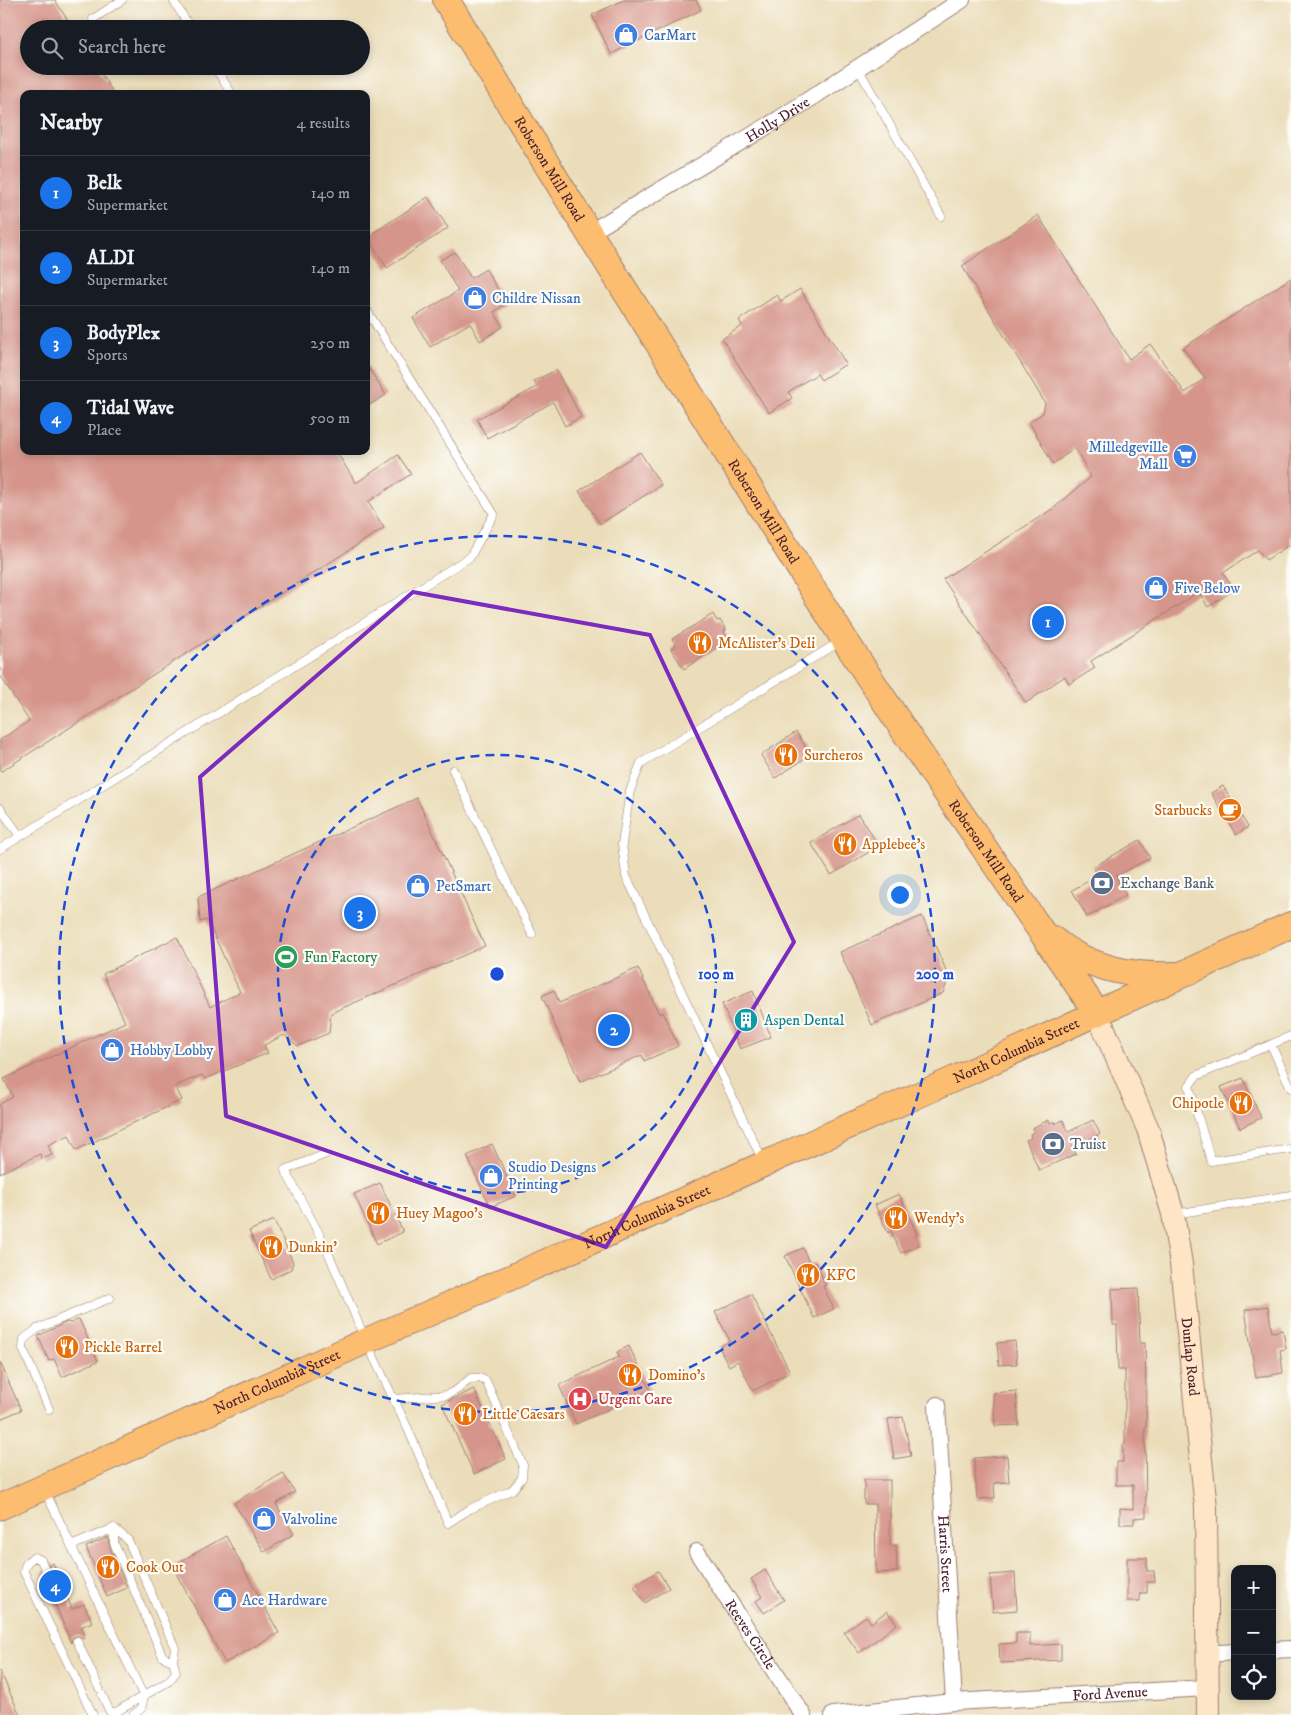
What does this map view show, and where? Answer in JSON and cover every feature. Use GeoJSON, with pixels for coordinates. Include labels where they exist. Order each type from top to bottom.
{"type":"FeatureCollection","features":[{"type":"Feature","properties":{"kind":"highway","name":"Roberson Mill Road"},"geometry":{"type":"LineString","coordinates":[[446,0],[589,233],[844,639],[911,741],[1097,1014]]}},
{"type":"Feature","properties":{"kind":"highway","name":"North Columbia Street"},"geometry":{"type":"LineString","coordinates":[[1097,1014],[1291,925]]}},
{"type":"Feature","properties":{"kind":"highway"},"geometry":{"type":"LineString","coordinates":[[1037,926],[1061,947],[1079,957],[1107,968],[1157,976],[1183,974]]}},
{"type":"Feature","properties":{"kind":"main road","name":"North Columbia Street"},"geometry":{"type":"LineString","coordinates":[[0,1507],[1097,1014]]}},
{"type":"Feature","properties":{"kind":"main road","name":"Dunlap Road"},"geometry":{"type":"LineString","coordinates":[[1097,1014],[1148,1130],[1173,1214],[1181,1264],[1206,1508],[1208,1715]]}},
{"type":"Feature","properties":{"kind":"street","name":"Holly Drive"},"geometry":{"type":"LineString","coordinates":[[589,233],[779,119],[962,0]]}},
{"type":"Feature","properties":{"kind":"street","name":"Harris Street"},"geometry":{"type":"LineString","coordinates":[[937,1405],[954,1702]]}},
{"type":"Feature","properties":{"kind":"street","name":"Reeves Circle"},"geometry":{"type":"LineString","coordinates":[[697,1552],[803,1715]]}},
{"type":"Feature","properties":{"kind":"street"},"geometry":{"type":"LineString","coordinates":[[1276,1650],[1291,1648]]}},
{"type":"Feature","properties":{"kind":"street"},"geometry":{"type":"LineString","coordinates":[[1207,1654],[1231,1652]]}},
{"type":"Feature","properties":{"kind":"street","name":"Ford Avenue"},"geometry":{"type":"LineString","coordinates":[[833,1715],[954,1702],[1207,1688]]}},
{"type":"Feature","properties":{"kind":"lane"},"geometry":{"type":"LineString","coordinates":[[93,19],[122,0]]}},
{"type":"Feature","properties":{"kind":"lane"},"geometry":{"type":"LineString","coordinates":[[173,0],[185,20]]}},
{"type":"Feature","properties":{"kind":"lane"},"geometry":{"type":"LineString","coordinates":[[858,68],[941,216]]}},
{"type":"Feature","properties":{"kind":"lane"},"geometry":{"type":"LineString","coordinates":[[220,75],[229,90]]}},
{"type":"Feature","properties":{"kind":"lane"},"geometry":{"type":"LineString","coordinates":[[0,849],[470,557],[494,514],[370,316]]}},
{"type":"Feature","properties":{"kind":"lane"},"geometry":{"type":"LineString","coordinates":[[765,1164],[626,876],[622,844],[630,791],[641,763],[844,639]]}},
{"type":"Feature","properties":{"kind":"lane"},"geometry":{"type":"LineString","coordinates":[[453,770],[532,934]]}},
{"type":"Feature","properties":{"kind":"lane"},"geometry":{"type":"LineString","coordinates":[[0,808],[20,836]]}},
{"type":"Feature","properties":{"kind":"lane"},"geometry":{"type":"LineString","coordinates":[[1291,1036],[1196,1076],[1189,1086],[1211,1161],[1291,1149]]}},
{"type":"Feature","properties":{"kind":"lane"},"geometry":{"type":"LineString","coordinates":[[1272,1045],[1291,1088]]}},
{"type":"Feature","properties":{"kind":"lane"},"geometry":{"type":"LineString","coordinates":[[326,1154],[286,1170],[324,1243],[448,1523],[470,1509],[512,1490],[522,1478],[523,1465],[486,1382],[479,1378],[471,1378],[458,1390],[447,1395],[394,1399]]}},
{"type":"Feature","properties":{"kind":"lane"},"geometry":{"type":"LineString","coordinates":[[1173,1214],[1291,1195]]}},
{"type":"Feature","properties":{"kind":"lane"},"geometry":{"type":"LineString","coordinates":[[49,1409],[23,1348],[24,1339],[37,1329],[110,1298]]}},
{"type":"Feature","properties":{"kind":"lane"},"geometry":{"type":"LineString","coordinates":[[43,1487],[144,1696],[141,1709],[133,1715]]}},
{"type":"Feature","properties":{"kind":"lane"},"geometry":{"type":"LineString","coordinates":[[71,1546],[114,1528]]}},
{"type":"Feature","properties":{"kind":"lane"},"geometry":{"type":"LineString","coordinates":[[102,1696],[108,1710],[113,1713],[169,1682],[176,1672],[173,1661],[175,1648],[128,1540],[114,1528]]}},
{"type":"Feature","properties":{"kind":"lane"},"geometry":{"type":"LineString","coordinates":[[114,1528],[114,1543],[163,1657],[173,1661]]}},
{"type":"Feature","properties":{"kind":"lane"},"geometry":{"type":"LineString","coordinates":[[44,1567],[40,1560],[35,1557],[24,1566],[24,1572],[93,1715]]}},
{"type":"Feature","properties":{"kind":"lane"},"geometry":{"type":"LineString","coordinates":[[77,1640],[99,1688]]}},
{"type":"Feature","properties":{"kind":"highlighted area"},"geometry":{"type":"Polygon","coordinates":[[[413,592],[650,635],[794,942],[606,1247],[226,1116],[200,777],[413,592]]]}},
{"type":"Feature","properties":{"kind":"building"},"geometry":{"type":"Polygon","coordinates":[[[0,0],[55,0],[67,20],[20,20],[20,75],[102,75],[111,90],[20,90],[20,455],[338,455],[356,483],[398,455],[411,474],[368,502],[384,528],[0,772],[0,740],[29,721],[0,675],[0,0]]]}},
{"type":"Feature","properties":{"kind":"building","name":"CarMart"},"geometry":{"type":"Polygon","coordinates":[[[624,0],[696,0],[701,10],[611,54],[592,15],[624,0]]]}},
{"type":"Feature","properties":{"kind":"building"},"geometry":{"type":"Polygon","coordinates":[[[428,197],[448,228],[387,268],[370,242],[370,235],[428,197]]]}},
{"type":"Feature","properties":{"kind":"building","name":"Milledgeville Mall"},"geometry":{"type":"Polygon","coordinates":[[[1038,215],[1129,359],[1150,344],[1185,393],[1205,378],[1183,348],[1291,278],[1291,544],[1266,560],[1258,550],[1223,573],[1234,590],[1208,607],[1199,592],[1091,661],[1095,668],[1069,684],[1065,676],[1026,703],[943,579],[1054,508],[1091,477],[1075,448],[1053,464],[1029,422],[1043,413],[1045,403],[962,266],[1038,215]]]}},
{"type":"Feature","properties":{"kind":"building","name":"Childre Nissan"},"geometry":{"type":"Polygon","coordinates":[[[455,252],[471,278],[486,269],[506,304],[494,312],[503,327],[480,341],[470,323],[430,347],[413,318],[458,291],[440,260],[455,252]]]}},
{"type":"Feature","properties":{"kind":"building"},"geometry":{"type":"Polygon","coordinates":[[[800,289],[846,364],[821,380],[817,374],[788,392],[792,398],[769,413],[722,339],[742,326],[739,320],[777,295],[781,301],[800,289]]]}},
{"type":"Feature","properties":{"kind":"building"},"geometry":{"type":"Polygon","coordinates":[[[370,370],[386,395],[370,405],[370,370]]]}},
{"type":"Feature","properties":{"kind":"building"},"geometry":{"type":"Polygon","coordinates":[[[556,370],[581,417],[565,426],[553,402],[487,438],[477,419],[537,387],[534,381],[556,370]]]}},
{"type":"Feature","properties":{"kind":"building"},"geometry":{"type":"Polygon","coordinates":[[[640,452],[661,485],[600,524],[579,491],[640,452]]]}},
{"type":"Feature","properties":{"kind":"building","name":"McAlister's Deli"},"geometry":{"type":"Polygon","coordinates":[[[713,614],[717,621],[720,620],[729,640],[684,669],[671,649],[676,645],[672,639],[713,614]]]}},
{"type":"Feature","properties":{"kind":"building","name":"Surcheros"},"geometry":{"type":"Polygon","coordinates":[[[796,732],[811,755],[775,778],[761,755],[796,732]]]}},
{"type":"Feature","properties":{"kind":"building","name":"Starbucks"},"geometry":{"type":"Polygon","coordinates":[[[1223,786],[1248,827],[1236,835],[1211,793],[1223,786]]]}},
{"type":"Feature","properties":{"kind":"building"},"geometry":{"type":"Polygon","coordinates":[[[417,798],[485,946],[331,1013],[329,1033],[298,1046],[284,1035],[264,1045],[268,1053],[205,1079],[202,1075],[175,1086],[182,1100],[76,1150],[69,1135],[48,1145],[52,1155],[42,1159],[40,1154],[0,1173],[0,1104],[13,1097],[4,1079],[125,1022],[103,974],[177,937],[210,1007],[240,992],[207,920],[200,922],[198,897],[417,798]]]}},
{"type":"Feature","properties":{"kind":"building","name":"Applebee's"},"geometry":{"type":"Polygon","coordinates":[[[859,814],[879,846],[831,875],[811,843],[859,814]]]}},
{"type":"Feature","properties":{"kind":"building","name":"Exchange Bank"},"geometry":{"type":"Polygon","coordinates":[[[1140,840],[1150,858],[1116,876],[1126,895],[1087,917],[1072,890],[1098,876],[1093,867],[1140,840]]]}},
{"type":"Feature","properties":{"kind":"building"},"geometry":{"type":"Polygon","coordinates":[[[922,916],[949,977],[943,993],[872,1025],[840,952],[922,916]]]}},
{"type":"Feature","properties":{"kind":"building"},"geometry":{"type":"Polygon","coordinates":[[[638,968],[659,1014],[663,1012],[678,1046],[644,1061],[642,1055],[580,1082],[542,996],[554,990],[559,1003],[638,968]]]}},
{"type":"Feature","properties":{"kind":"building","name":"Aspen Dental"},"geometry":{"type":"Polygon","coordinates":[[[753,991],[771,1037],[740,1049],[722,1004],[753,991]]]}},
{"type":"Feature","properties":{"kind":"building","name":"Chipotle"},"geometry":{"type":"Polygon","coordinates":[[[1243,1078],[1261,1118],[1240,1128],[1221,1087],[1243,1078]]]}},
{"type":"Feature","properties":{"kind":"building","name":"Truist"},"geometry":{"type":"Polygon","coordinates":[[[1049,1120],[1050,1123],[1055,1121],[1055,1124],[1063,1120],[1068,1132],[1093,1120],[1100,1134],[1072,1147],[1076,1154],[1039,1170],[1026,1140],[1031,1138],[1030,1134],[1034,1132],[1032,1128],[1049,1120]]]}},
{"type":"Feature","properties":{"kind":"building","name":"Studio Designs Printing"},"geometry":{"type":"Polygon","coordinates":[[[492,1144],[516,1196],[490,1207],[467,1156],[492,1144]]]}},
{"type":"Feature","properties":{"kind":"building","name":"Huey Magoo's"},"geometry":{"type":"Polygon","coordinates":[[[380,1183],[403,1232],[377,1244],[354,1194],[380,1183]]]}},
{"type":"Feature","properties":{"kind":"building","name":"Wendy's"},"geometry":{"type":"Polygon","coordinates":[[[899,1194],[917,1234],[915,1236],[919,1245],[901,1253],[891,1231],[888,1233],[875,1205],[899,1194]]]}},
{"type":"Feature","properties":{"kind":"building","name":"Dunkin'"},"geometry":{"type":"Polygon","coordinates":[[[274,1220],[293,1262],[291,1269],[271,1279],[249,1231],[274,1220]]]}},
{"type":"Feature","properties":{"kind":"building","name":"KFC"},"geometry":{"type":"Polygon","coordinates":[[[803,1248],[810,1265],[815,1262],[826,1285],[823,1286],[834,1309],[814,1318],[785,1256],[803,1248]]]}},
{"type":"Feature","properties":{"kind":"building"},"geometry":{"type":"Polygon","coordinates":[[[1138,1288],[1140,1343],[1145,1343],[1146,1517],[1134,1518],[1134,1524],[1120,1524],[1120,1508],[1133,1509],[1133,1485],[1116,1485],[1116,1462],[1123,1462],[1123,1444],[1125,1444],[1125,1370],[1118,1370],[1117,1325],[1113,1325],[1112,1289],[1138,1288]]]}},
{"type":"Feature","properties":{"kind":"building"},"geometry":{"type":"Polygon","coordinates":[[[751,1294],[790,1372],[753,1391],[738,1361],[729,1366],[719,1347],[730,1341],[715,1312],[751,1294]]]}},
{"type":"Feature","properties":{"kind":"building"},"geometry":{"type":"Polygon","coordinates":[[[1268,1306],[1272,1332],[1283,1330],[1286,1349],[1280,1350],[1283,1373],[1256,1378],[1245,1310],[1268,1306]]]}},
{"type":"Feature","properties":{"kind":"building","name":"Pickle Barrel"},"geometry":{"type":"Polygon","coordinates":[[[79,1319],[98,1361],[62,1377],[54,1359],[49,1361],[38,1336],[67,1322],[71,1323],[79,1319]]]}},
{"type":"Feature","properties":{"kind":"building"},"geometry":{"type":"Polygon","coordinates":[[[1015,1341],[1017,1364],[999,1365],[997,1343],[1015,1341]]]}},
{"type":"Feature","properties":{"kind":"building"},"geometry":{"type":"Polygon","coordinates":[[[629,1346],[650,1390],[576,1424],[559,1385],[619,1357],[617,1352],[629,1346]]]}},
{"type":"Feature","properties":{"kind":"building"},"geometry":{"type":"Polygon","coordinates":[[[0,1362],[21,1410],[0,1419],[0,1362]]]}},
{"type":"Feature","properties":{"kind":"building"},"geometry":{"type":"Polygon","coordinates":[[[474,1389],[506,1459],[474,1474],[442,1404],[474,1389]]]}},
{"type":"Feature","properties":{"kind":"building"},"geometry":{"type":"Polygon","coordinates":[[[1016,1391],[1019,1425],[995,1426],[993,1393],[1016,1391]]]}},
{"type":"Feature","properties":{"kind":"building"},"geometry":{"type":"Polygon","coordinates":[[[903,1417],[911,1456],[894,1459],[888,1419],[903,1417]]]}},
{"type":"Feature","properties":{"kind":"building"},"geometry":{"type":"Polygon","coordinates":[[[1007,1456],[1009,1482],[994,1483],[995,1498],[977,1499],[974,1458],[1007,1456]]]}},
{"type":"Feature","properties":{"kind":"building","name":"Valvoline"},"geometry":{"type":"Polygon","coordinates":[[[283,1473],[295,1492],[276,1504],[294,1534],[264,1552],[234,1503],[283,1473]]]}},
{"type":"Feature","properties":{"kind":"building"},"geometry":{"type":"Polygon","coordinates":[[[864,1480],[890,1480],[890,1546],[896,1545],[897,1572],[876,1573],[875,1504],[864,1504],[864,1480]]]}},
{"type":"Feature","properties":{"kind":"building","name":"Ace Hardware"},"geometry":{"type":"Polygon","coordinates":[[[226,1536],[279,1633],[225,1663],[172,1566],[226,1536]]]}},
{"type":"Feature","properties":{"kind":"building","name":"Cook Out"},"geometry":{"type":"Polygon","coordinates":[[[108,1537],[109,1545],[127,1588],[107,1597],[86,1547],[108,1537]]]}},
{"type":"Feature","properties":{"kind":"building"},"geometry":{"type":"Polygon","coordinates":[[[1127,1558],[1147,1558],[1147,1571],[1154,1571],[1155,1582],[1147,1582],[1147,1593],[1140,1593],[1140,1601],[1127,1601],[1127,1558]]]}},
{"type":"Feature","properties":{"kind":"building"},"geometry":{"type":"Polygon","coordinates":[[[53,1563],[72,1609],[84,1604],[92,1622],[81,1627],[85,1637],[75,1636],[72,1638],[71,1643],[42,1572],[48,1571],[49,1565],[53,1563]]]}},
{"type":"Feature","properties":{"kind":"building"},"geometry":{"type":"Polygon","coordinates":[[[765,1570],[784,1600],[764,1613],[756,1601],[762,1597],[751,1579],[765,1570]]]}},
{"type":"Feature","properties":{"kind":"building"},"geometry":{"type":"Polygon","coordinates":[[[658,1571],[669,1588],[645,1603],[634,1586],[658,1571]]]}},
{"type":"Feature","properties":{"kind":"building"},"geometry":{"type":"Polygon","coordinates":[[[1015,1573],[1017,1610],[993,1612],[990,1575],[1015,1573]]]}},
{"type":"Feature","properties":{"kind":"building"},"geometry":{"type":"Polygon","coordinates":[[[887,1611],[897,1624],[859,1653],[844,1632],[866,1616],[871,1623],[887,1611]]]}},
{"type":"Feature","properties":{"kind":"building"},"geometry":{"type":"Polygon","coordinates":[[[1016,1633],[1030,1633],[1030,1646],[1061,1644],[1061,1660],[1000,1663],[999,1644],[1016,1643],[1016,1633]]]}},
{"type":"Feature","properties":{"kind":"building"},"geometry":{"type":"Polygon","coordinates":[[[0,1671],[20,1715],[0,1715],[0,1671]]]}},
{"type":"Feature","properties":{"kind":"place","name":"CarMart"},"geometry":{"type":"Point","coordinates":[626,35]}},
{"type":"Feature","properties":{"kind":"place","name":"Childre Nissan"},"geometry":{"type":"Point","coordinates":[475,298]}},
{"type":"Feature","properties":{"kind":"place","name":"Milledgeville Mall"},"geometry":{"type":"Point","coordinates":[1185,456]}},
{"type":"Feature","properties":{"kind":"place","name":"Five Below"},"geometry":{"type":"Point","coordinates":[1156,588]}},
{"type":"Feature","properties":{"kind":"place","name":"Belk"},"geometry":{"type":"Point","coordinates":[1048,622]}},
{"type":"Feature","properties":{"kind":"place","name":"McAlister's Deli"},"geometry":{"type":"Point","coordinates":[700,643]}},
{"type":"Feature","properties":{"kind":"place","name":"Surcheros"},"geometry":{"type":"Point","coordinates":[786,755]}},
{"type":"Feature","properties":{"kind":"place","name":"Starbucks"},"geometry":{"type":"Point","coordinates":[1230,810]}},
{"type":"Feature","properties":{"kind":"place","name":"Applebee's"},"geometry":{"type":"Point","coordinates":[845,844]}},
{"type":"Feature","properties":{"kind":"place","name":"Exchange Bank"},"geometry":{"type":"Point","coordinates":[1102,883]}},
{"type":"Feature","properties":{"kind":"place","name":"PetSmart"},"geometry":{"type":"Point","coordinates":[418,886]}},
{"type":"Feature","properties":{"kind":"place","name":"BodyPlex"},"geometry":{"type":"Point","coordinates":[360,913]}},
{"type":"Feature","properties":{"kind":"place","name":"Fun Factory"},"geometry":{"type":"Point","coordinates":[286,957]}},
{"type":"Feature","properties":{"kind":"place","name":"Aspen Dental"},"geometry":{"type":"Point","coordinates":[746,1020]}},
{"type":"Feature","properties":{"kind":"place","name":"ALDI"},"geometry":{"type":"Point","coordinates":[614,1030]}},
{"type":"Feature","properties":{"kind":"place","name":"Hobby Lobby"},"geometry":{"type":"Point","coordinates":[112,1050]}},
{"type":"Feature","properties":{"kind":"place","name":"Chipotle"},"geometry":{"type":"Point","coordinates":[1241,1103]}},
{"type":"Feature","properties":{"kind":"place","name":"Truist"},"geometry":{"type":"Point","coordinates":[1053,1144]}},
{"type":"Feature","properties":{"kind":"place","name":"Studio Designs Printing"},"geometry":{"type":"Point","coordinates":[491,1176]}},
{"type":"Feature","properties":{"kind":"place","name":"Huey Magoo's"},"geometry":{"type":"Point","coordinates":[378,1213]}},
{"type":"Feature","properties":{"kind":"place","name":"Wendy's"},"geometry":{"type":"Point","coordinates":[896,1218]}},
{"type":"Feature","properties":{"kind":"place","name":"Dunkin'"},"geometry":{"type":"Point","coordinates":[271,1247]}},
{"type":"Feature","properties":{"kind":"place","name":"KFC"},"geometry":{"type":"Point","coordinates":[808,1275]}},
{"type":"Feature","properties":{"kind":"place","name":"Pickle Barrel"},"geometry":{"type":"Point","coordinates":[67,1347]}},
{"type":"Feature","properties":{"kind":"place","name":"Domino's"},"geometry":{"type":"Point","coordinates":[630,1375]}},
{"type":"Feature","properties":{"kind":"place","name":"Urgent Care"},"geometry":{"type":"Point","coordinates":[580,1399]}},
{"type":"Feature","properties":{"kind":"place","name":"Little Caesars"},"geometry":{"type":"Point","coordinates":[465,1414]}},
{"type":"Feature","properties":{"kind":"place","name":"Valvoline"},"geometry":{"type":"Point","coordinates":[264,1519]}},
{"type":"Feature","properties":{"kind":"place","name":"Cook Out"},"geometry":{"type":"Point","coordinates":[108,1567]}},
{"type":"Feature","properties":{"kind":"place","name":"Tidal Wave"},"geometry":{"type":"Point","coordinates":[55,1586]}},
{"type":"Feature","properties":{"kind":"place","name":"Ace Hardware"},"geometry":{"type":"Point","coordinates":[225,1600]}}]}
